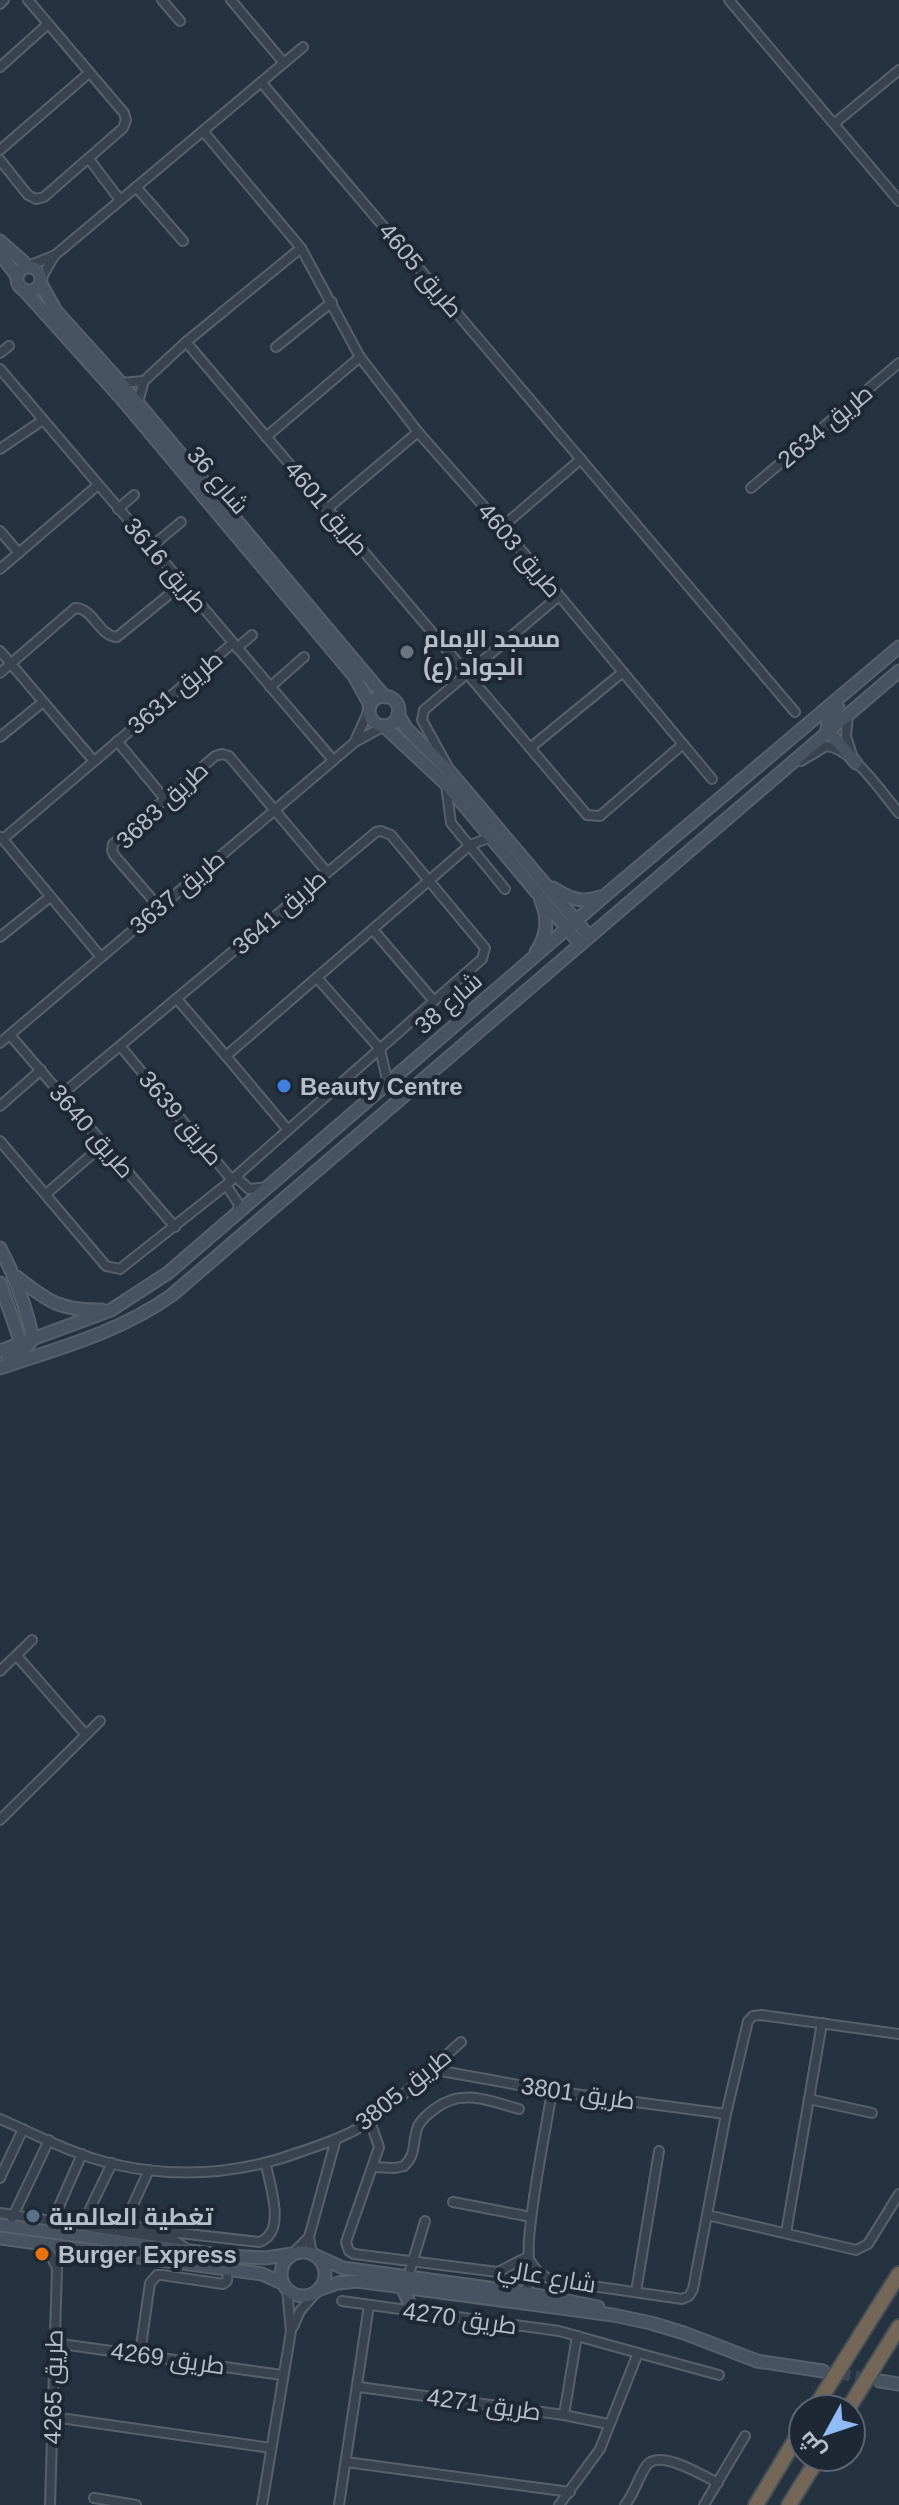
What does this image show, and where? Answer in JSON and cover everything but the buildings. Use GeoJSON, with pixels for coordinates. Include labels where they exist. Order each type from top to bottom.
{"type":"FeatureCollection","features":[{"type":"Feature","properties":{"kind":"highway"},"geometry":{"type":"LineString","coordinates":[[824,2393],[899,2274]]}},
{"type":"Feature","properties":{"kind":"highway"},"geometry":{"type":"LineString","coordinates":[[858,2393],[899,2327]]}},
{"type":"Feature","properties":{"kind":"highway"},"geometry":{"type":"LineString","coordinates":[[756,2505],[787,2454]]}},
{"type":"Feature","properties":{"kind":"highway"},"geometry":{"type":"LineString","coordinates":[[789,2505],[809,2473]]}},
{"type":"Feature","properties":{"kind":"street"},"geometry":{"type":"LineString","coordinates":[[0,160],[28,195],[36,199],[44,197],[123,128],[126,120],[124,113],[28,0]]}},
{"type":"Feature","properties":{"kind":"street"},"geometry":{"type":"LineString","coordinates":[[162,0],[180,21]]}},
{"type":"Feature","properties":{"kind":"street"},"geometry":{"type":"LineString","coordinates":[[231,0],[284,63]]}},
{"type":"Feature","properties":{"kind":"street"},"geometry":{"type":"LineString","coordinates":[[729,0],[899,201]]}},
{"type":"Feature","properties":{"kind":"street"},"geometry":{"type":"LineString","coordinates":[[0,67],[48,24]]}},
{"type":"Feature","properties":{"kind":"street"},"geometry":{"type":"LineString","coordinates":[[17,276],[28,266],[54,256],[303,47]]}},
{"type":"Feature","properties":{"kind":"street"},"geometry":{"type":"LineString","coordinates":[[835,123],[899,70]]}},
{"type":"Feature","properties":{"kind":"street"},"geometry":{"type":"LineString","coordinates":[[0,150],[89,73]]}},
{"type":"Feature","properties":{"kind":"street","name":"طريق 4605"},"geometry":{"type":"LineString","coordinates":[[261,82],[795,712]]}},
{"type":"Feature","properties":{"kind":"street","name":"طريق 4603"},"geometry":{"type":"LineString","coordinates":[[203,131],[301,248],[360,357],[418,432],[502,527],[712,779]]}},
{"type":"Feature","properties":{"kind":"street"},"geometry":{"type":"LineString","coordinates":[[89,159],[120,200]]}},
{"type":"Feature","properties":{"kind":"street"},"geometry":{"type":"LineString","coordinates":[[136,187],[183,241]]}},
{"type":"Feature","properties":{"kind":"street"},"geometry":{"type":"LineString","coordinates":[[0,241],[28,266],[37,269],[41,281]]}},
{"type":"Feature","properties":{"kind":"street"},"geometry":{"type":"LineString","coordinates":[[138,402],[144,381],[186,342],[301,248]]}},
{"type":"Feature","properties":{"kind":"street"},"geometry":{"type":"LineString","coordinates":[[0,254],[17,276],[18,284],[31,291],[41,281],[54,256]]}},
{"type":"Feature","properties":{"kind":"street","name":"شارع 36"},"geometry":{"type":"LineString","coordinates":[[41,281],[56,311],[138,402],[385,697]]}},
{"type":"Feature","properties":{"kind":"street","name":"شارع 36"},"geometry":{"type":"LineString","coordinates":[[23,289],[121,398],[354,676],[370,708]]}},
{"type":"Feature","properties":{"kind":"street"},"geometry":{"type":"LineString","coordinates":[[276,347],[332,302]]}},
{"type":"Feature","properties":{"kind":"street","name":"طريق 4601"},"geometry":{"type":"LineString","coordinates":[[186,342],[583,812],[595,817],[603,813],[683,744]]}},
{"type":"Feature","properties":{"kind":"street"},"geometry":{"type":"LineString","coordinates":[[0,353],[9,346]]}},
{"type":"Feature","properties":{"kind":"street"},"geometry":{"type":"LineString","coordinates":[[266,437],[360,357]]}},
{"type":"Feature","properties":{"kind":"street","name":"طريق 2634"},"geometry":{"type":"LineString","coordinates":[[751,488],[899,363]]}},
{"type":"Feature","properties":{"kind":"street","name":"طريق 3616"},"geometry":{"type":"LineString","coordinates":[[0,369],[333,760]]}},
{"type":"Feature","properties":{"kind":"street"},"geometry":{"type":"LineString","coordinates":[[121,383],[144,381]]}},
{"type":"Feature","properties":{"kind":"street"},"geometry":{"type":"LineString","coordinates":[[0,449],[43,420]]}},
{"type":"Feature","properties":{"kind":"street"},"geometry":{"type":"LineString","coordinates":[[327,509],[418,432]]}},
{"type":"Feature","properties":{"kind":"street"},"geometry":{"type":"LineString","coordinates":[[502,527],[581,459]]}},
{"type":"Feature","properties":{"kind":"street"},"geometry":{"type":"LineString","coordinates":[[0,569],[98,485]]}},
{"type":"Feature","properties":{"kind":"street"},"geometry":{"type":"LineString","coordinates":[[118,509],[134,495]]}},
{"type":"Feature","properties":{"kind":"street"},"geometry":{"type":"LineString","coordinates":[[151,547],[181,522]]}},
{"type":"Feature","properties":{"kind":"street"},"geometry":{"type":"LineString","coordinates":[[0,531],[19,553]]}},
{"type":"Feature","properties":{"kind":"street"},"geometry":{"type":"LineString","coordinates":[[0,673],[75,608],[83,608],[106,634],[117,637],[182,584]]}},
{"type":"Feature","properties":{"kind":"street"},"geometry":{"type":"LineString","coordinates":[[559,596],[424,710],[422,717],[449,778],[491,837],[540,886],[574,899],[592,900],[608,893]]}},
{"type":"Feature","properties":{"kind":"street","name":"طريق 3631"},"geometry":{"type":"LineString","coordinates":[[1,838],[93,760],[252,635]]}},
{"type":"Feature","properties":{"kind":"street","name":"شارع 38"},"geometry":{"type":"LineString","coordinates":[[33,1339],[111,1310],[168,1273],[608,893],[899,647]]}},
{"type":"Feature","properties":{"kind":"street"},"geometry":{"type":"LineString","coordinates":[[0,651],[93,760]]}},
{"type":"Feature","properties":{"kind":"street"},"geometry":{"type":"LineString","coordinates":[[888,656],[872,678],[830,716],[827,730],[899,813]]}},
{"type":"Feature","properties":{"kind":"street"},"geometry":{"type":"LineString","coordinates":[[270,687],[304,657]]}},
{"type":"Feature","properties":{"kind":"street","name":"شارع 38"},"geometry":{"type":"LineString","coordinates":[[0,1365],[40,1355],[129,1322],[172,1295],[899,671]]}},
{"type":"Feature","properties":{"kind":"street"},"geometry":{"type":"LineString","coordinates":[[530,748],[623,672]]}},
{"type":"Feature","properties":{"kind":"street"},"geometry":{"type":"LineString","coordinates":[[449,778],[384,726],[375,723],[370,708],[376,699],[385,697],[397,704],[398,714],[410,733],[449,778],[540,886],[584,940]]}},
{"type":"Feature","properties":{"kind":"street"},"geometry":{"type":"LineString","coordinates":[[0,737],[43,702]]}},
{"type":"Feature","properties":{"kind":"street","name":"طريق 3637"},"geometry":{"type":"LineString","coordinates":[[355,742],[370,708]]}},
{"type":"Feature","properties":{"kind":"street"},"geometry":{"type":"LineString","coordinates":[[384,726],[393,723],[398,714]]}},
{"type":"Feature","properties":{"kind":"street"},"geometry":{"type":"LineString","coordinates":[[848,714],[846,736],[856,763]]}},
{"type":"Feature","properties":{"kind":"street","name":"طريق 3637"},"geometry":{"type":"LineString","coordinates":[[0,1043],[333,760],[355,742],[384,726]]}},
{"type":"Feature","properties":{"kind":"street","name":"طريق 3631"},"geometry":{"type":"LineString","coordinates":[[117,741],[165,799]]}},
{"type":"Feature","properties":{"kind":"street"},"geometry":{"type":"LineString","coordinates":[[761,789],[826,746],[840,750],[856,763]]}},
{"type":"Feature","properties":{"kind":"street","name":"طريق 3683"},"geometry":{"type":"LineString","coordinates":[[159,907],[112,850],[113,844],[215,756],[222,754],[229,756],[326,871]]}},
{"type":"Feature","properties":{"kind":"street"},"geometry":{"type":"LineString","coordinates":[[449,778],[449,819],[505,889]]}},
{"type":"Feature","properties":{"kind":"street","name":"طريق 3641"},"geometry":{"type":"LineString","coordinates":[[61,1095],[376,832],[391,835],[483,944],[485,952],[482,959],[434,1001]]}},
{"type":"Feature","properties":{"kind":"street"},"geometry":{"type":"LineString","coordinates":[[226,1056],[470,845],[491,837]]}},
{"type":"Feature","properties":{"kind":"street"},"geometry":{"type":"LineString","coordinates":[[1,838],[101,957]]}},
{"type":"Feature","properties":{"kind":"street"},"geometry":{"type":"LineString","coordinates":[[531,961],[542,943],[547,924],[540,886]]}},
{"type":"Feature","properties":{"kind":"street"},"geometry":{"type":"LineString","coordinates":[[0,937],[50,897]]}},
{"type":"Feature","properties":{"kind":"street"},"geometry":{"type":"LineString","coordinates":[[231,1180],[434,1001],[374,931]]}},
{"type":"Feature","properties":{"kind":"street"},"geometry":{"type":"LineString","coordinates":[[318,979],[380,1049],[388,1084]]}},
{"type":"Feature","properties":{"kind":"street"},"geometry":{"type":"LineString","coordinates":[[177,999],[288,1130]]}},
{"type":"Feature","properties":{"kind":"street","name":"طريق 3640"},"geometry":{"type":"LineString","coordinates":[[10,1035],[175,1227]]}},
{"type":"Feature","properties":{"kind":"street","name":"طريق 3639"},"geometry":{"type":"LineString","coordinates":[[0,1141],[110,1268],[124,1267],[231,1180],[121,1047]]}},
{"type":"Feature","properties":{"kind":"street"},"geometry":{"type":"LineString","coordinates":[[0,1106],[41,1070]]}},
{"type":"Feature","properties":{"kind":"street"},"geometry":{"type":"LineString","coordinates":[[46,1194],[104,1144]]}},
{"type":"Feature","properties":{"kind":"street"},"geometry":{"type":"LineString","coordinates":[[231,1180],[249,1189],[272,1185]]}},
{"type":"Feature","properties":{"kind":"street"},"geometry":{"type":"LineString","coordinates":[[231,1180],[239,1214]]}},
{"type":"Feature","properties":{"kind":"street"},"geometry":{"type":"LineString","coordinates":[[0,1248],[25,1302],[33,1339],[0,1365]]}},
{"type":"Feature","properties":{"kind":"street"},"geometry":{"type":"LineString","coordinates":[[15,1275],[59,1306],[78,1310],[111,1310]]}},
{"type":"Feature","properties":{"kind":"street"},"geometry":{"type":"LineString","coordinates":[[0,1283],[23,1346]]}},
{"type":"Feature","properties":{"kind":"street"},"geometry":{"type":"LineString","coordinates":[[0,1351],[23,1346],[40,1355]]}},
{"type":"Feature","properties":{"kind":"street"},"geometry":{"type":"LineString","coordinates":[[0,1671],[32,1640]]}},
{"type":"Feature","properties":{"kind":"street"},"geometry":{"type":"LineString","coordinates":[[17,1656],[86,1735]]}},
{"type":"Feature","properties":{"kind":"street"},"geometry":{"type":"LineString","coordinates":[[0,1820],[100,1721]]}},
{"type":"Feature","properties":{"kind":"street"},"geometry":{"type":"LineString","coordinates":[[527,2257],[538,2272],[551,2280],[682,2299],[689,2296],[693,2289],[726,2114],[748,2021],[753,2016],[761,2015],[899,2034]]}},
{"type":"Feature","properties":{"kind":"street"},"geometry":{"type":"LineString","coordinates":[[786,2233],[822,2023]]}},
{"type":"Feature","properties":{"kind":"street","name":"طريق 3805"},"geometry":{"type":"LineString","coordinates":[[0,2119],[82,2154],[149,2170],[197,2174],[266,2165],[336,2139],[370,2121],[461,2042]]}},
{"type":"Feature","properties":{"kind":"street","name":"طريق 3801"},"geometry":{"type":"LineString","coordinates":[[430,2069],[552,2091],[726,2114]]}},
{"type":"Feature","properties":{"kind":"street"},"geometry":{"type":"LineString","coordinates":[[515,2302],[529,2284],[527,2257],[531,2217],[552,2091]]}},
{"type":"Feature","properties":{"kind":"street"},"geometry":{"type":"LineString","coordinates":[[372,2167],[404,2166],[414,2152],[417,2129],[422,2121],[445,2101],[471,2096],[519,2109]]}},
{"type":"Feature","properties":{"kind":"street"},"geometry":{"type":"LineString","coordinates":[[809,2099],[872,2113]]}},
{"type":"Feature","properties":{"kind":"street"},"geometry":{"type":"LineString","coordinates":[[370,2121],[379,2142],[346,2242],[349,2251],[361,2256],[498,2272],[527,2257]]}},
{"type":"Feature","properties":{"kind":"street"},"geometry":{"type":"LineString","coordinates":[[0,2178],[23,2129]]}},
{"type":"Feature","properties":{"kind":"street"},"geometry":{"type":"LineString","coordinates":[[312,2254],[309,2237],[336,2139]]}},
{"type":"Feature","properties":{"kind":"street"},"geometry":{"type":"LineString","coordinates":[[7,2222],[49,2140]]}},
{"type":"Feature","properties":{"kind":"street"},"geometry":{"type":"LineString","coordinates":[[636,2292],[659,2151]]}},
{"type":"Feature","properties":{"kind":"street"},"geometry":{"type":"LineString","coordinates":[[53,2220],[82,2154]]}},
{"type":"Feature","properties":{"kind":"street"},"geometry":{"type":"LineString","coordinates":[[79,2224],[88,2213],[112,2163]]}},
{"type":"Feature","properties":{"kind":"street"},"geometry":{"type":"LineString","coordinates":[[128,2216],[134,2225],[144,2229],[259,2242],[269,2235],[273,2225],[273,2200],[266,2165]]}},
{"type":"Feature","properties":{"kind":"street"},"geometry":{"type":"LineString","coordinates":[[129,2232],[126,2222],[149,2170]]}},
{"type":"Feature","properties":{"kind":"street"},"geometry":{"type":"LineString","coordinates":[[707,2215],[856,2250],[868,2244],[899,2194]]}},
{"type":"Feature","properties":{"kind":"street"},"geometry":{"type":"LineString","coordinates":[[453,2202],[531,2217]]}},
{"type":"Feature","properties":{"kind":"street"},"geometry":{"type":"LineString","coordinates":[[0,2213],[7,2222],[227,2256],[266,2258],[306,2252],[318,2258],[324,2278],[300,2311],[291,2331],[262,2505]]}},
{"type":"Feature","properties":{"kind":"street"},"geometry":{"type":"LineString","coordinates":[[88,2213],[93,2226]]}},
{"type":"Feature","properties":{"kind":"street"},"geometry":{"type":"LineString","coordinates":[[7,2222],[53,2220],[93,2226],[174,2240],[188,2250]]}},
{"type":"Feature","properties":{"kind":"street"},"geometry":{"type":"LineString","coordinates":[[413,2311],[405,2282],[425,2221]]}},
{"type":"Feature","properties":{"kind":"street"},"geometry":{"type":"LineString","coordinates":[[291,2331],[281,2270],[309,2237]]}},
{"type":"Feature","properties":{"kind":"street"},"geometry":{"type":"LineString","coordinates":[[0,2238],[262,2274],[299,2296],[318,2290]]}},
{"type":"Feature","properties":{"kind":"street"},"geometry":{"type":"LineString","coordinates":[[45,2244],[57,2268],[72,2248]]}},
{"type":"Feature","properties":{"kind":"street","name":"شارع عالي"},"geometry":{"type":"LineString","coordinates":[[312,2254],[343,2268],[405,2282],[651,2323],[757,2361],[823,2371]]}},
{"type":"Feature","properties":{"kind":"street"},"geometry":{"type":"LineString","coordinates":[[501,2289],[517,2280],[527,2267]]}},
{"type":"Feature","properties":{"kind":"street","name":"طريق 4265"},"geometry":{"type":"LineString","coordinates":[[50,2505],[57,2268]]}},
{"type":"Feature","properties":{"kind":"street"},"geometry":{"type":"LineString","coordinates":[[140,2353],[153,2278],[162,2275],[223,2284],[227,2281],[228,2270]]}},
{"type":"Feature","properties":{"kind":"street","name":"شارع عالي"},"geometry":{"type":"LineString","coordinates":[[318,2290],[357,2281],[501,2289],[654,2318],[770,2362]]}},
{"type":"Feature","properties":{"kind":"street","name":"طريق 4270"},"geometry":{"type":"LineString","coordinates":[[342,2301],[577,2336],[638,2353]]}},
{"type":"Feature","properties":{"kind":"street"},"geometry":{"type":"LineString","coordinates":[[339,2505],[369,2305]]}},
{"type":"Feature","properties":{"kind":"street"},"geometry":{"type":"LineString","coordinates":[[564,2415],[577,2336]]}},
{"type":"Feature","properties":{"kind":"street","name":"طريق 4269"},"geometry":{"type":"LineString","coordinates":[[54,2343],[282,2375]]}},
{"type":"Feature","properties":{"kind":"street"},"geometry":{"type":"LineString","coordinates":[[559,2505],[600,2449],[638,2353],[719,2375]]}},
{"type":"Feature","properties":{"kind":"street"},"geometry":{"type":"LineString","coordinates":[[880,2381],[899,2384]]}},
{"type":"Feature","properties":{"kind":"street","name":"طريق 4271"},"geometry":{"type":"LineString","coordinates":[[359,2387],[564,2415],[608,2424]]}},
{"type":"Feature","properties":{"kind":"street"},"geometry":{"type":"LineString","coordinates":[[53,2417],[271,2448]]}},
{"type":"Feature","properties":{"kind":"street"},"geometry":{"type":"LineString","coordinates":[[704,2505],[745,2436]]}},
{"type":"Feature","properties":{"kind":"street"},"geometry":{"type":"LineString","coordinates":[[625,2505],[651,2461],[660,2459],[718,2483]]}},
{"type":"Feature","properties":{"kind":"street"},"geometry":{"type":"LineString","coordinates":[[346,2462],[570,2492]]}},
{"type":"Feature","properties":{"kind":"street"},"geometry":{"type":"LineString","coordinates":[[94,2498],[135,2505]]}},
{"type":"Feature","properties":{"kind":"tunnel"},"geometry":{"type":"LineString","coordinates":[[823,2371],[871,2379]]}},
{"type":"Feature","properties":{"kind":"place","name":"مسجد الإمام الجواد (ع)"},"geometry":{"type":"Point","coordinates":[407,652]}},
{"type":"Feature","properties":{"kind":"place","name":"Beauty Centre"},"geometry":{"type":"Point","coordinates":[284,1086]}},
{"type":"Feature","properties":{"kind":"place","name":"تغطية العالمية"},"geometry":{"type":"Point","coordinates":[33,2216]}},
{"type":"Feature","properties":{"kind":"place","name":"Burger Express"},"geometry":{"type":"Point","coordinates":[42,2254]}}]}
